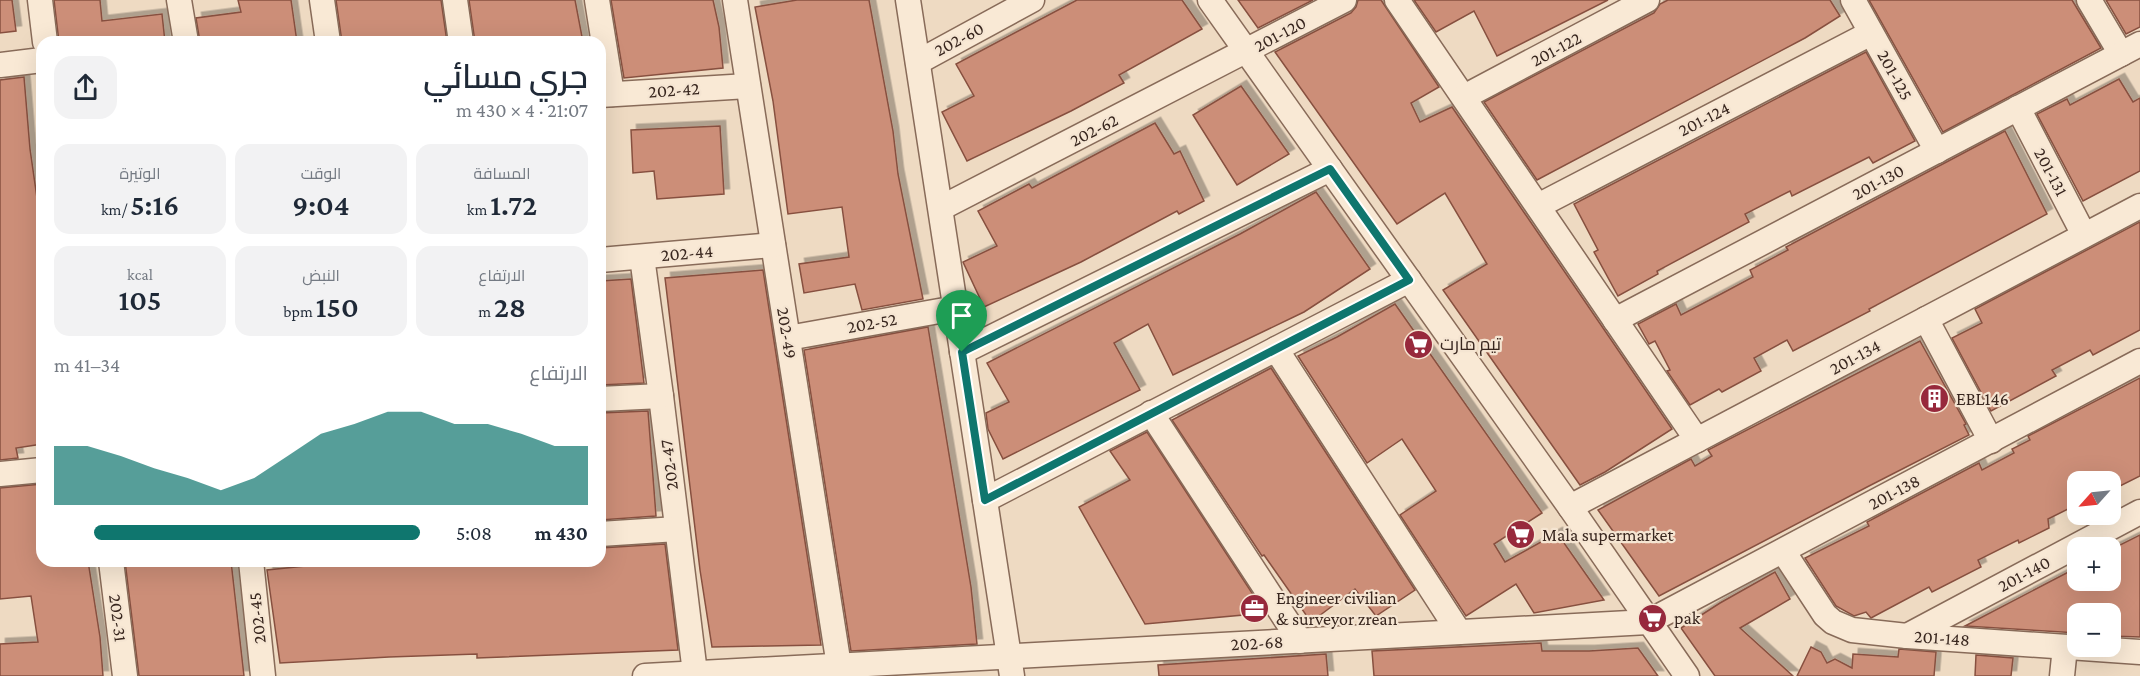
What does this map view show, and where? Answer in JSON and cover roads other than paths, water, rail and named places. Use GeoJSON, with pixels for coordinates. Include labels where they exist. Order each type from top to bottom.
{"type":"FeatureCollection","features":[{"type":"Feature","properties":{"kind":"street"},"geometry":{"type":"LineString","coordinates":[[40,0],[44,36]]}},
{"type":"Feature","properties":{"kind":"street"},"geometry":{"type":"LineString","coordinates":[[179,0],[185,36]]}},
{"type":"Feature","properties":{"kind":"street"},"geometry":{"type":"LineString","coordinates":[[322,0],[327,36]]}},
{"type":"Feature","properties":{"kind":"street"},"geometry":{"type":"LineString","coordinates":[[455,0],[460,36]]}},
{"type":"Feature","properties":{"kind":"street"},"geometry":{"type":"LineString","coordinates":[[597,0],[600,36]]}},
{"type":"Feature","properties":{"kind":"street","name":"202-49"},"geometry":{"type":"LineString","coordinates":[[735,0],[839,666]]}},
{"type":"Feature","properties":{"kind":"street"},"geometry":{"type":"LineString","coordinates":[[908,0],[1011,667]]}},
{"type":"Feature","properties":{"kind":"street","name":"202-60"},"geometry":{"type":"LineString","coordinates":[[918,62],[1031,0]]}},
{"type":"Feature","properties":{"kind":"street"},"geometry":{"type":"LineString","coordinates":[[1210,0],[1570,507],[1687,676]]}},
{"type":"Feature","properties":{"kind":"street","name":"201-120"},"geometry":{"type":"LineString","coordinates":[[1247,51],[1344,0]]}},
{"type":"Feature","properties":{"kind":"street"},"geometry":{"type":"LineString","coordinates":[[1397,0],[1697,440]]}},
{"type":"Feature","properties":{"kind":"street","name":"201-122"},"geometry":{"type":"LineString","coordinates":[[1464,97],[1647,0]]}},
{"type":"Feature","properties":{"kind":"street","name":"201-125"},"geometry":{"type":"LineString","coordinates":[[1853,0],[1937,151]]}},
{"type":"Feature","properties":{"kind":"street"},"geometry":{"type":"LineString","coordinates":[[2089,0],[2131,49]]}},
{"type":"Feature","properties":{"kind":"street","name":"201-124"},"geometry":{"type":"LineString","coordinates":[[1538,206],[1871,33]]}},
{"type":"Feature","properties":{"kind":"street","name":"201-130"},"geometry":{"type":"LineString","coordinates":[[1615,320],[2131,49]]}},
{"type":"Feature","properties":{"kind":"street","name":"202-62"},"geometry":{"type":"LineString","coordinates":[[941,208],[1247,51]]}},
{"type":"Feature","properties":{"kind":"street"},"geometry":{"type":"LineString","coordinates":[[0,65],[36,61]]}},
{"type":"Feature","properties":{"kind":"street","name":"202-42"},"geometry":{"type":"LineString","coordinates":[[606,95],[748,86]]}},
{"type":"Feature","properties":{"kind":"street","name":"201-131"},"geometry":{"type":"LineString","coordinates":[[2018,108],[2084,236]]}},
{"type":"Feature","properties":{"kind":"street"},"geometry":{"type":"LineString","coordinates":[[962,352],[1330,169]]}},
{"type":"Feature","properties":{"kind":"street","name":"201-134"},"geometry":{"type":"LineString","coordinates":[[1570,507],[2140,206]]}},
{"type":"Feature","properties":{"kind":"street","name":"202-44"},"geometry":{"type":"LineString","coordinates":[[606,259],[773,245]]}},
{"type":"Feature","properties":{"kind":"street","name":"202-47"},"geometry":{"type":"LineString","coordinates":[[642,256],[695,673]]}},
{"type":"Feature","properties":{"kind":"street"},"geometry":{"type":"LineString","coordinates":[[985,500],[1409,280]]}},
{"type":"Feature","properties":{"kind":"street","name":"202-52"},"geometry":{"type":"LineString","coordinates":[[788,338],[956,308]]}},
{"type":"Feature","properties":{"kind":"street"},"geometry":{"type":"LineString","coordinates":[[1926,319],[1991,441]]}},
{"type":"Feature","properties":{"kind":"street"},"geometry":{"type":"LineString","coordinates":[[1276,349],[1459,632]]}},
{"type":"Feature","properties":{"kind":"street","name":"201-138"},"geometry":{"type":"LineString","coordinates":[[1648,622],[2140,361]]}},
{"type":"Feature","properties":{"kind":"street"},"geometry":{"type":"LineString","coordinates":[[606,399],[661,396]]}},
{"type":"Feature","properties":{"kind":"street"},"geometry":{"type":"LineString","coordinates":[[1151,413],[1300,641]]}},
{"type":"Feature","properties":{"kind":"street"},"geometry":{"type":"LineString","coordinates":[[0,474],[36,471]]}},
{"type":"Feature","properties":{"kind":"street","name":"201-140"},"geometry":{"type":"LineString","coordinates":[[1907,636],[2140,512]]}},
{"type":"Feature","properties":{"kind":"street"},"geometry":{"type":"LineString","coordinates":[[606,534],[676,529]]}},
{"type":"Feature","properties":{"kind":"street","name":"201-148"},"geometry":{"type":"LineString","coordinates":[[1783,551],[1819,608],[1833,622],[1852,630],[2140,652]]}},
{"type":"Feature","properties":{"kind":"street","name":"202-31"},"geometry":{"type":"LineString","coordinates":[[112,567],[125,676]]}},
{"type":"Feature","properties":{"kind":"street","name":"202-45"},"geometry":{"type":"LineString","coordinates":[[252,567],[263,676]]}},
{"type":"Feature","properties":{"kind":"street","name":"202-68"},"geometry":{"type":"LineString","coordinates":[[645,676],[839,666],[1011,667],[1300,641],[1648,622]]}},
{"type":"Feature","properties":{"kind":"street"},"geometry":{"type":"LineString","coordinates":[[2062,676],[2065,647]]}},
{"type":"Feature","properties":{"kind":"place","name":"تيم مارت"},"geometry":{"type":"Point","coordinates":[1419,344]}},
{"type":"Feature","properties":{"kind":"place","name":"EBL146"},"geometry":{"type":"Point","coordinates":[1935,399]}},
{"type":"Feature","properties":{"kind":"place","name":"Mala supermarket"},"geometry":{"type":"Point","coordinates":[1521,535]}},
{"type":"Feature","properties":{"kind":"place","name":"Engineer civilian & surveyor zrean"},"geometry":{"type":"Point","coordinates":[1255,608]}},
{"type":"Feature","properties":{"kind":"place","name":"pak"},"geometry":{"type":"Point","coordinates":[1653,618]}}]}
